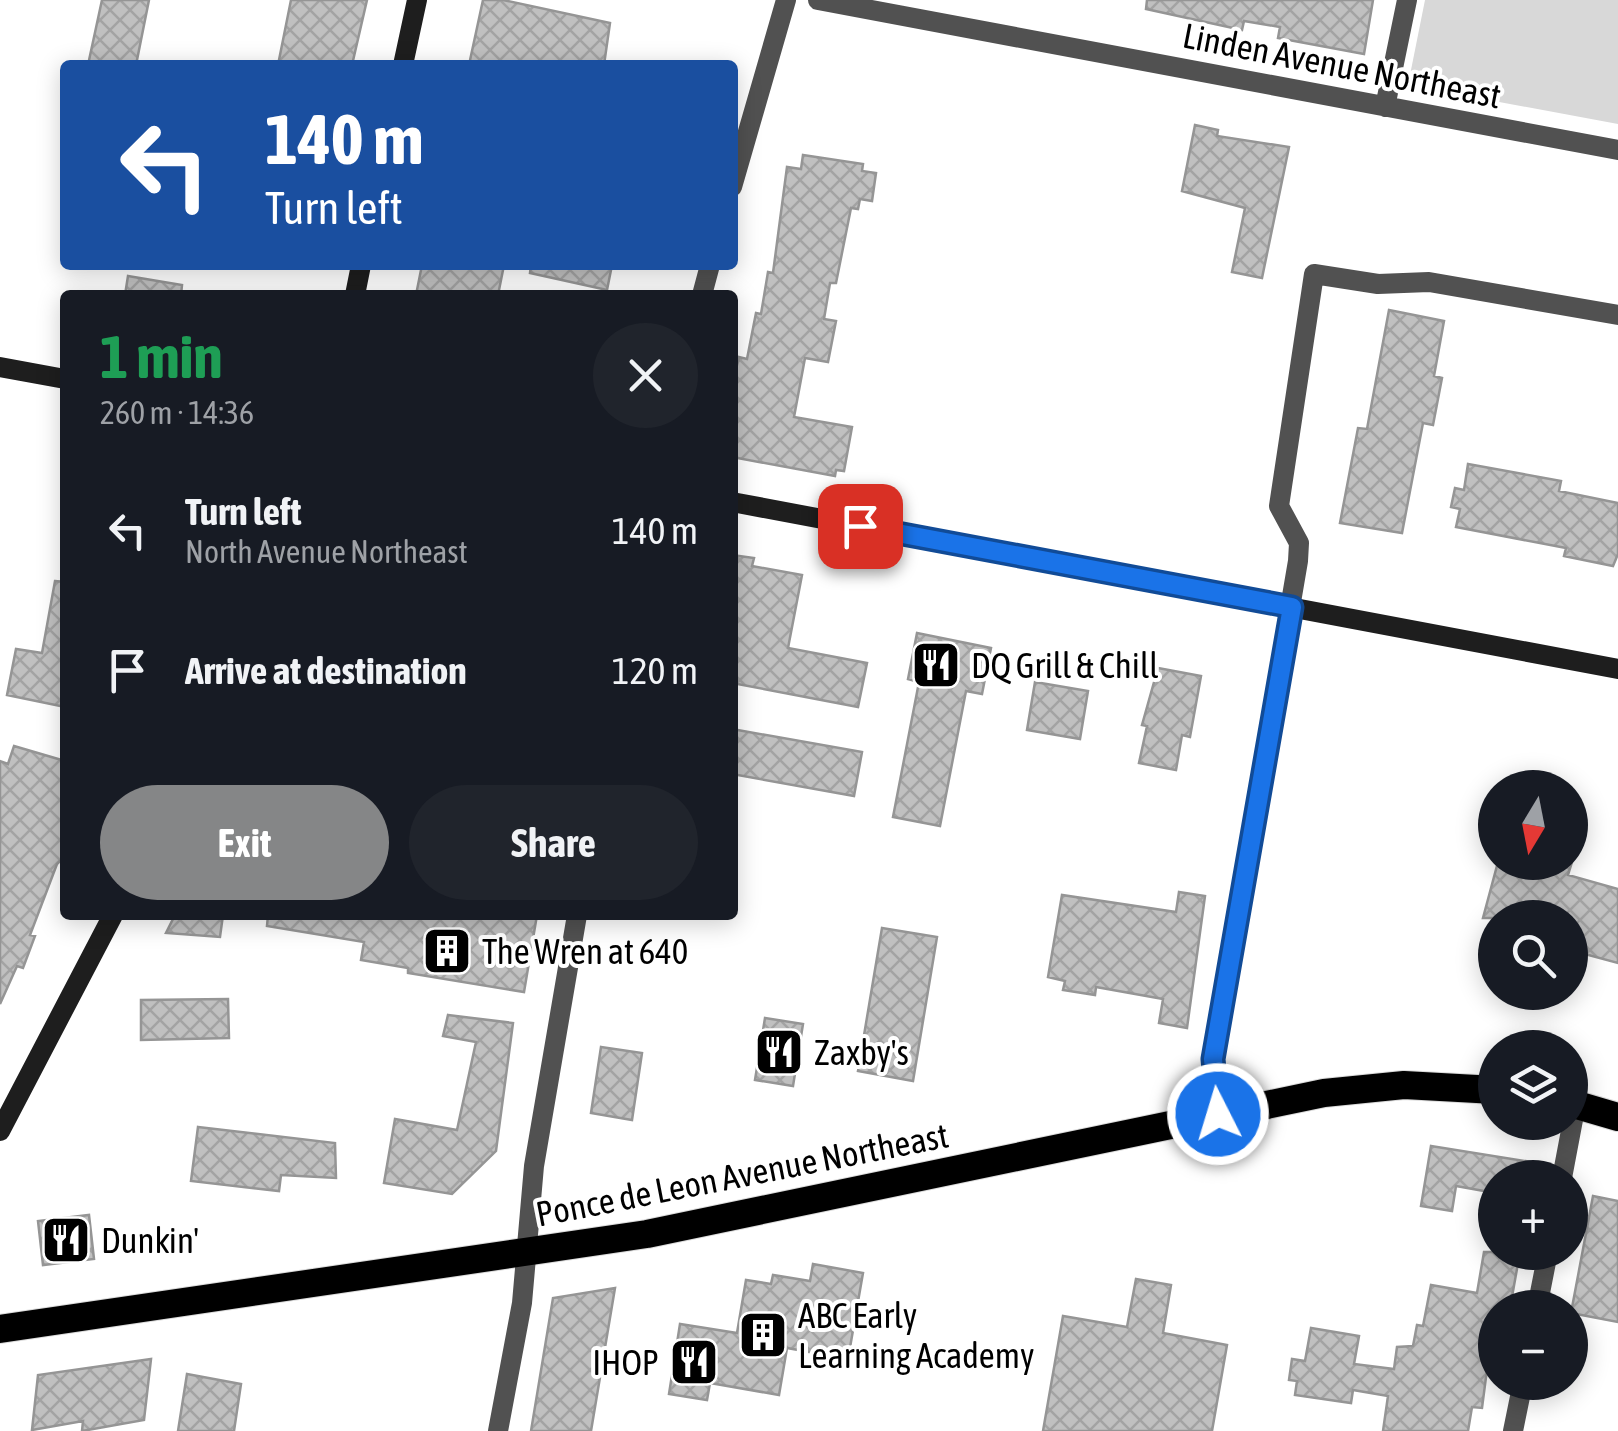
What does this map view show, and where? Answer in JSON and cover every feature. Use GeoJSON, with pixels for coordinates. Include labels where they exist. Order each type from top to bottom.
{"type":"FeatureCollection","features":[{"type":"Feature","properties":{"kind":"highway","name":"Ponce de Leon Avenue Northeast"},"geometry":{"type":"LineString","coordinates":[[0,1329],[528,1253],[764,1212],[1324,1093],[1404,1085],[1478,1089]]}},
{"type":"Feature","properties":{"kind":"highway"},"geometry":{"type":"LineString","coordinates":[[1588,1108],[1618,1117]]}},
{"type":"Feature","properties":{"kind":"main road"},"geometry":{"type":"LineString","coordinates":[[404,60],[417,0]]}},
{"type":"Feature","properties":{"kind":"main road"},"geometry":{"type":"LineString","coordinates":[[0,367],[60,378]]}},
{"type":"Feature","properties":{"kind":"main road"},"geometry":{"type":"LineString","coordinates":[[738,503],[1618,669]]}},
{"type":"Feature","properties":{"kind":"main road"},"geometry":{"type":"LineString","coordinates":[[0,1130],[111,920]]}},
{"type":"Feature","properties":{"kind":"street"},"geometry":{"type":"LineString","coordinates":[[738,166],[786,0]]}},
{"type":"Feature","properties":{"kind":"street","name":"Linden Avenue Northeast"},"geometry":{"type":"LineString","coordinates":[[818,0],[1618,150]]}},
{"type":"Feature","properties":{"kind":"street"},"geometry":{"type":"LineString","coordinates":[[1385,107],[1407,0]]}},
{"type":"Feature","properties":{"kind":"street"},"geometry":{"type":"LineString","coordinates":[[1218,1114],[1213,1059],[1292,607],[1299,543],[1278,506],[1314,274],[1378,284],[1429,282],[1618,315]]}},
{"type":"Feature","properties":{"kind":"street"},"geometry":{"type":"LineString","coordinates":[[498,1431],[528,1253],[534,1166],[576,920]]}},
{"type":"Feature","properties":{"kind":"street"},"geometry":{"type":"LineString","coordinates":[[1514,1431],[1520,1400]]}},
{"type":"Feature","properties":{"kind":"shaded area"},"geometry":{"type":"Polygon","coordinates":[[[1425,0],[1618,0],[1618,124],[1408,85],[1425,0]]]}},
{"type":"Feature","properties":{"kind":"building"},"geometry":{"type":"Polygon","coordinates":[[[102,0],[149,0],[137,60],[89,60],[102,0]]]}},
{"type":"Feature","properties":{"kind":"building"},"geometry":{"type":"Polygon","coordinates":[[[291,0],[367,0],[353,60],[279,60],[291,0]]]}},
{"type":"Feature","properties":{"kind":"building"},"geometry":{"type":"Polygon","coordinates":[[[483,0],[503,0],[610,23],[605,60],[470,60],[483,0]]]}},
{"type":"Feature","properties":{"kind":"building"},"geometry":{"type":"Polygon","coordinates":[[[1147,0],[1373,0],[1364,54],[1278,38],[1280,27],[1244,21],[1242,30],[1146,9],[1147,0]]]}},
{"type":"Feature","properties":{"kind":"building"},"geometry":{"type":"Polygon","coordinates":[[[1195,125],[1218,130],[1217,136],[1289,147],[1262,278],[1232,272],[1245,208],[1182,191],[1195,125]]]}},
{"type":"Feature","properties":{"kind":"building"},"geometry":{"type":"Polygon","coordinates":[[[803,155],[863,164],[862,171],[876,173],[872,201],[860,199],[858,209],[851,208],[836,283],[830,283],[824,319],[836,321],[828,362],[805,358],[794,417],[852,427],[844,471],[836,470],[835,476],[738,458],[738,361],[739,357],[747,359],[756,313],[761,314],[768,272],[773,273],[787,167],[801,169],[803,155]]]}},
{"type":"Feature","properties":{"kind":"building"},"geometry":{"type":"Polygon","coordinates":[[[421,270],[503,270],[499,290],[417,290],[421,270]]]}},
{"type":"Feature","properties":{"kind":"building"},"geometry":{"type":"Polygon","coordinates":[[[530,270],[611,270],[607,290],[530,270]]]}},
{"type":"Feature","properties":{"kind":"building"},"geometry":{"type":"Polygon","coordinates":[[[128,276],[182,285],[182,290],[126,290],[128,276]]]}},
{"type":"Feature","properties":{"kind":"building"},"geometry":{"type":"Polygon","coordinates":[[[1389,310],[1444,321],[1434,376],[1442,378],[1433,425],[1423,423],[1402,533],[1340,523],[1358,428],[1367,429],[1389,310]]]}},
{"type":"Feature","properties":{"kind":"building"},"geometry":{"type":"Polygon","coordinates":[[[1468,464],[1561,481],[1559,491],[1618,503],[1618,554],[1613,566],[1564,556],[1566,548],[1456,527],[1460,509],[1451,507],[1455,488],[1464,490],[1468,464]]]}},
{"type":"Feature","properties":{"kind":"building"},"geometry":{"type":"Polygon","coordinates":[[[738,556],[754,558],[752,566],[802,575],[788,648],[867,663],[858,707],[738,684],[738,556]]]}},
{"type":"Feature","properties":{"kind":"building"},"geometry":{"type":"Polygon","coordinates":[[[55,581],[60,582],[60,706],[7,695],[16,649],[42,653],[55,581]]]}},
{"type":"Feature","properties":{"kind":"building"},"geometry":{"type":"Polygon","coordinates":[[[917,633],[991,648],[982,694],[966,691],[940,826],[893,817],[919,682],[908,679],[917,633]]]}},
{"type":"Feature","properties":{"kind":"building"},"geometry":{"type":"Polygon","coordinates":[[[1158,668],[1201,676],[1190,737],[1182,735],[1176,770],[1139,763],[1147,726],[1142,725],[1158,668]]]}},
{"type":"Feature","properties":{"kind":"building"},"geometry":{"type":"Polygon","coordinates":[[[1035,682],[1088,691],[1080,739],[1027,730],[1035,682]]]}},
{"type":"Feature","properties":{"kind":"building"},"geometry":{"type":"Polygon","coordinates":[[[738,730],[862,752],[854,796],[738,775],[738,730]]]}},
{"type":"Feature","properties":{"kind":"building"},"geometry":{"type":"Polygon","coordinates":[[[14,746],[60,760],[60,861],[30,935],[35,936],[23,968],[17,966],[0,1004],[0,761],[8,764],[14,746]]]}},
{"type":"Feature","properties":{"kind":"building"},"geometry":{"type":"Polygon","coordinates":[[[1493,880],[1586,880],[1618,889],[1618,963],[1588,955],[1588,900],[1488,900],[1493,880]]]}},
{"type":"Feature","properties":{"kind":"building"},"geometry":{"type":"Polygon","coordinates":[[[1179,892],[1205,896],[1187,1028],[1159,1023],[1163,999],[1096,987],[1095,995],[1063,990],[1065,981],[1048,977],[1062,895],[1176,912],[1179,892]]]}},
{"type":"Feature","properties":{"kind":"building"},"geometry":{"type":"Polygon","coordinates":[[[172,920],[222,920],[220,937],[166,933],[172,920]]]}},
{"type":"Feature","properties":{"kind":"building","name":"The Wren at 640"},"geometry":{"type":"Polygon","coordinates":[[[268,920],[536,920],[524,992],[408,973],[408,968],[361,960],[364,942],[267,926],[268,920]]]}},
{"type":"Feature","properties":{"kind":"building"},"geometry":{"type":"Polygon","coordinates":[[[882,928],[937,937],[913,1081],[858,1071],[882,928]]]}},
{"type":"Feature","properties":{"kind":"building"},"geometry":{"type":"Polygon","coordinates":[[[228,999],[229,1038],[141,1040],[141,1000],[228,999]]]}},
{"type":"Feature","properties":{"kind":"building"},"geometry":{"type":"Polygon","coordinates":[[[448,1015],[513,1023],[496,1151],[452,1194],[384,1183],[395,1119],[457,1130],[476,1042],[443,1036],[448,1015]]]}},
{"type":"Feature","properties":{"kind":"building"},"geometry":{"type":"Polygon","coordinates":[[[765,1018],[803,1024],[793,1086],[755,1080],[765,1018]]]}},
{"type":"Feature","properties":{"kind":"building"},"geometry":{"type":"Polygon","coordinates":[[[601,1047],[642,1053],[632,1120],[591,1113],[601,1047]]]}},
{"type":"Feature","properties":{"kind":"building"},"geometry":{"type":"Polygon","coordinates":[[[198,1127],[335,1143],[336,1178],[281,1175],[279,1191],[191,1181],[198,1127]]]}},
{"type":"Feature","properties":{"kind":"building"},"geometry":{"type":"Polygon","coordinates":[[[1431,1146],[1519,1160],[1478,1160],[1478,1190],[1456,1186],[1452,1211],[1421,1206],[1431,1146]]]}},
{"type":"Feature","properties":{"kind":"building"},"geometry":{"type":"Polygon","coordinates":[[[1593,1196],[1618,1201],[1618,1322],[1588,1316],[1588,1290],[1575,1290],[1579,1270],[1588,1270],[1588,1223],[1593,1196]]]}},
{"type":"Feature","properties":{"kind":"building","name":"Dunkin'"},"geometry":{"type":"Polygon","coordinates":[[[89,1215],[94,1259],[43,1265],[38,1221],[89,1215]]]}},
{"type":"Feature","properties":{"kind":"building"},"geometry":{"type":"Polygon","coordinates":[[[813,1264],[863,1273],[848,1359],[787,1348],[779,1395],[710,1383],[707,1400],[669,1394],[680,1324],[737,1333],[746,1280],[771,1284],[773,1275],[810,1281],[813,1264]]]}},
{"type":"Feature","properties":{"kind":"building"},"geometry":{"type":"Polygon","coordinates":[[[1481,1270],[1517,1270],[1513,1290],[1478,1290],[1478,1400],[1483,1400],[1482,1408],[1472,1407],[1468,1431],[1383,1431],[1388,1396],[1353,1390],[1351,1403],[1295,1395],[1297,1381],[1289,1380],[1292,1359],[1305,1361],[1311,1328],[1359,1336],[1354,1364],[1394,1369],[1397,1347],[1413,1346],[1417,1325],[1423,1326],[1431,1285],[1477,1293],[1481,1270]]]}},
{"type":"Feature","properties":{"kind":"building"},"geometry":{"type":"Polygon","coordinates":[[[1136,1279],[1171,1285],[1163,1333],[1227,1345],[1212,1431],[1043,1431],[1063,1316],[1127,1327],[1136,1279]]]}},
{"type":"Feature","properties":{"kind":"building"},"geometry":{"type":"Polygon","coordinates":[[[615,1288],[591,1431],[531,1431],[553,1298],[615,1288]]]}},
{"type":"Feature","properties":{"kind":"building"},"geometry":{"type":"Polygon","coordinates":[[[151,1359],[144,1420],[82,1431],[83,1421],[32,1430],[38,1375],[151,1359]]]}},
{"type":"Feature","properties":{"kind":"building"},"geometry":{"type":"Polygon","coordinates":[[[187,1374],[241,1384],[234,1431],[178,1431],[187,1374]]]}},
{"type":"Feature","properties":{"kind":"place","name":"DQ Grill & Chill"},"geometry":{"type":"Point","coordinates":[936,665]}},
{"type":"Feature","properties":{"kind":"place","name":"The Wren at 640"},"geometry":{"type":"Point","coordinates":[447,951]}},
{"type":"Feature","properties":{"kind":"place","name":"Zaxby's"},"geometry":{"type":"Point","coordinates":[779,1052]}},
{"type":"Feature","properties":{"kind":"place","name":"Dunkin'"},"geometry":{"type":"Point","coordinates":[66,1240]}},
{"type":"Feature","properties":{"kind":"place","name":"ABC Early Learning Academy"},"geometry":{"type":"Point","coordinates":[763,1335]}},
{"type":"Feature","properties":{"kind":"place","name":"IHOP"},"geometry":{"type":"Point","coordinates":[694,1362]}},
{"type":"Feature","properties":{"kind":"route"},"geometry":{"type":"LineString","coordinates":[[860,526],[1292,607],[1213,1059],[1218,1114]]}}]}
